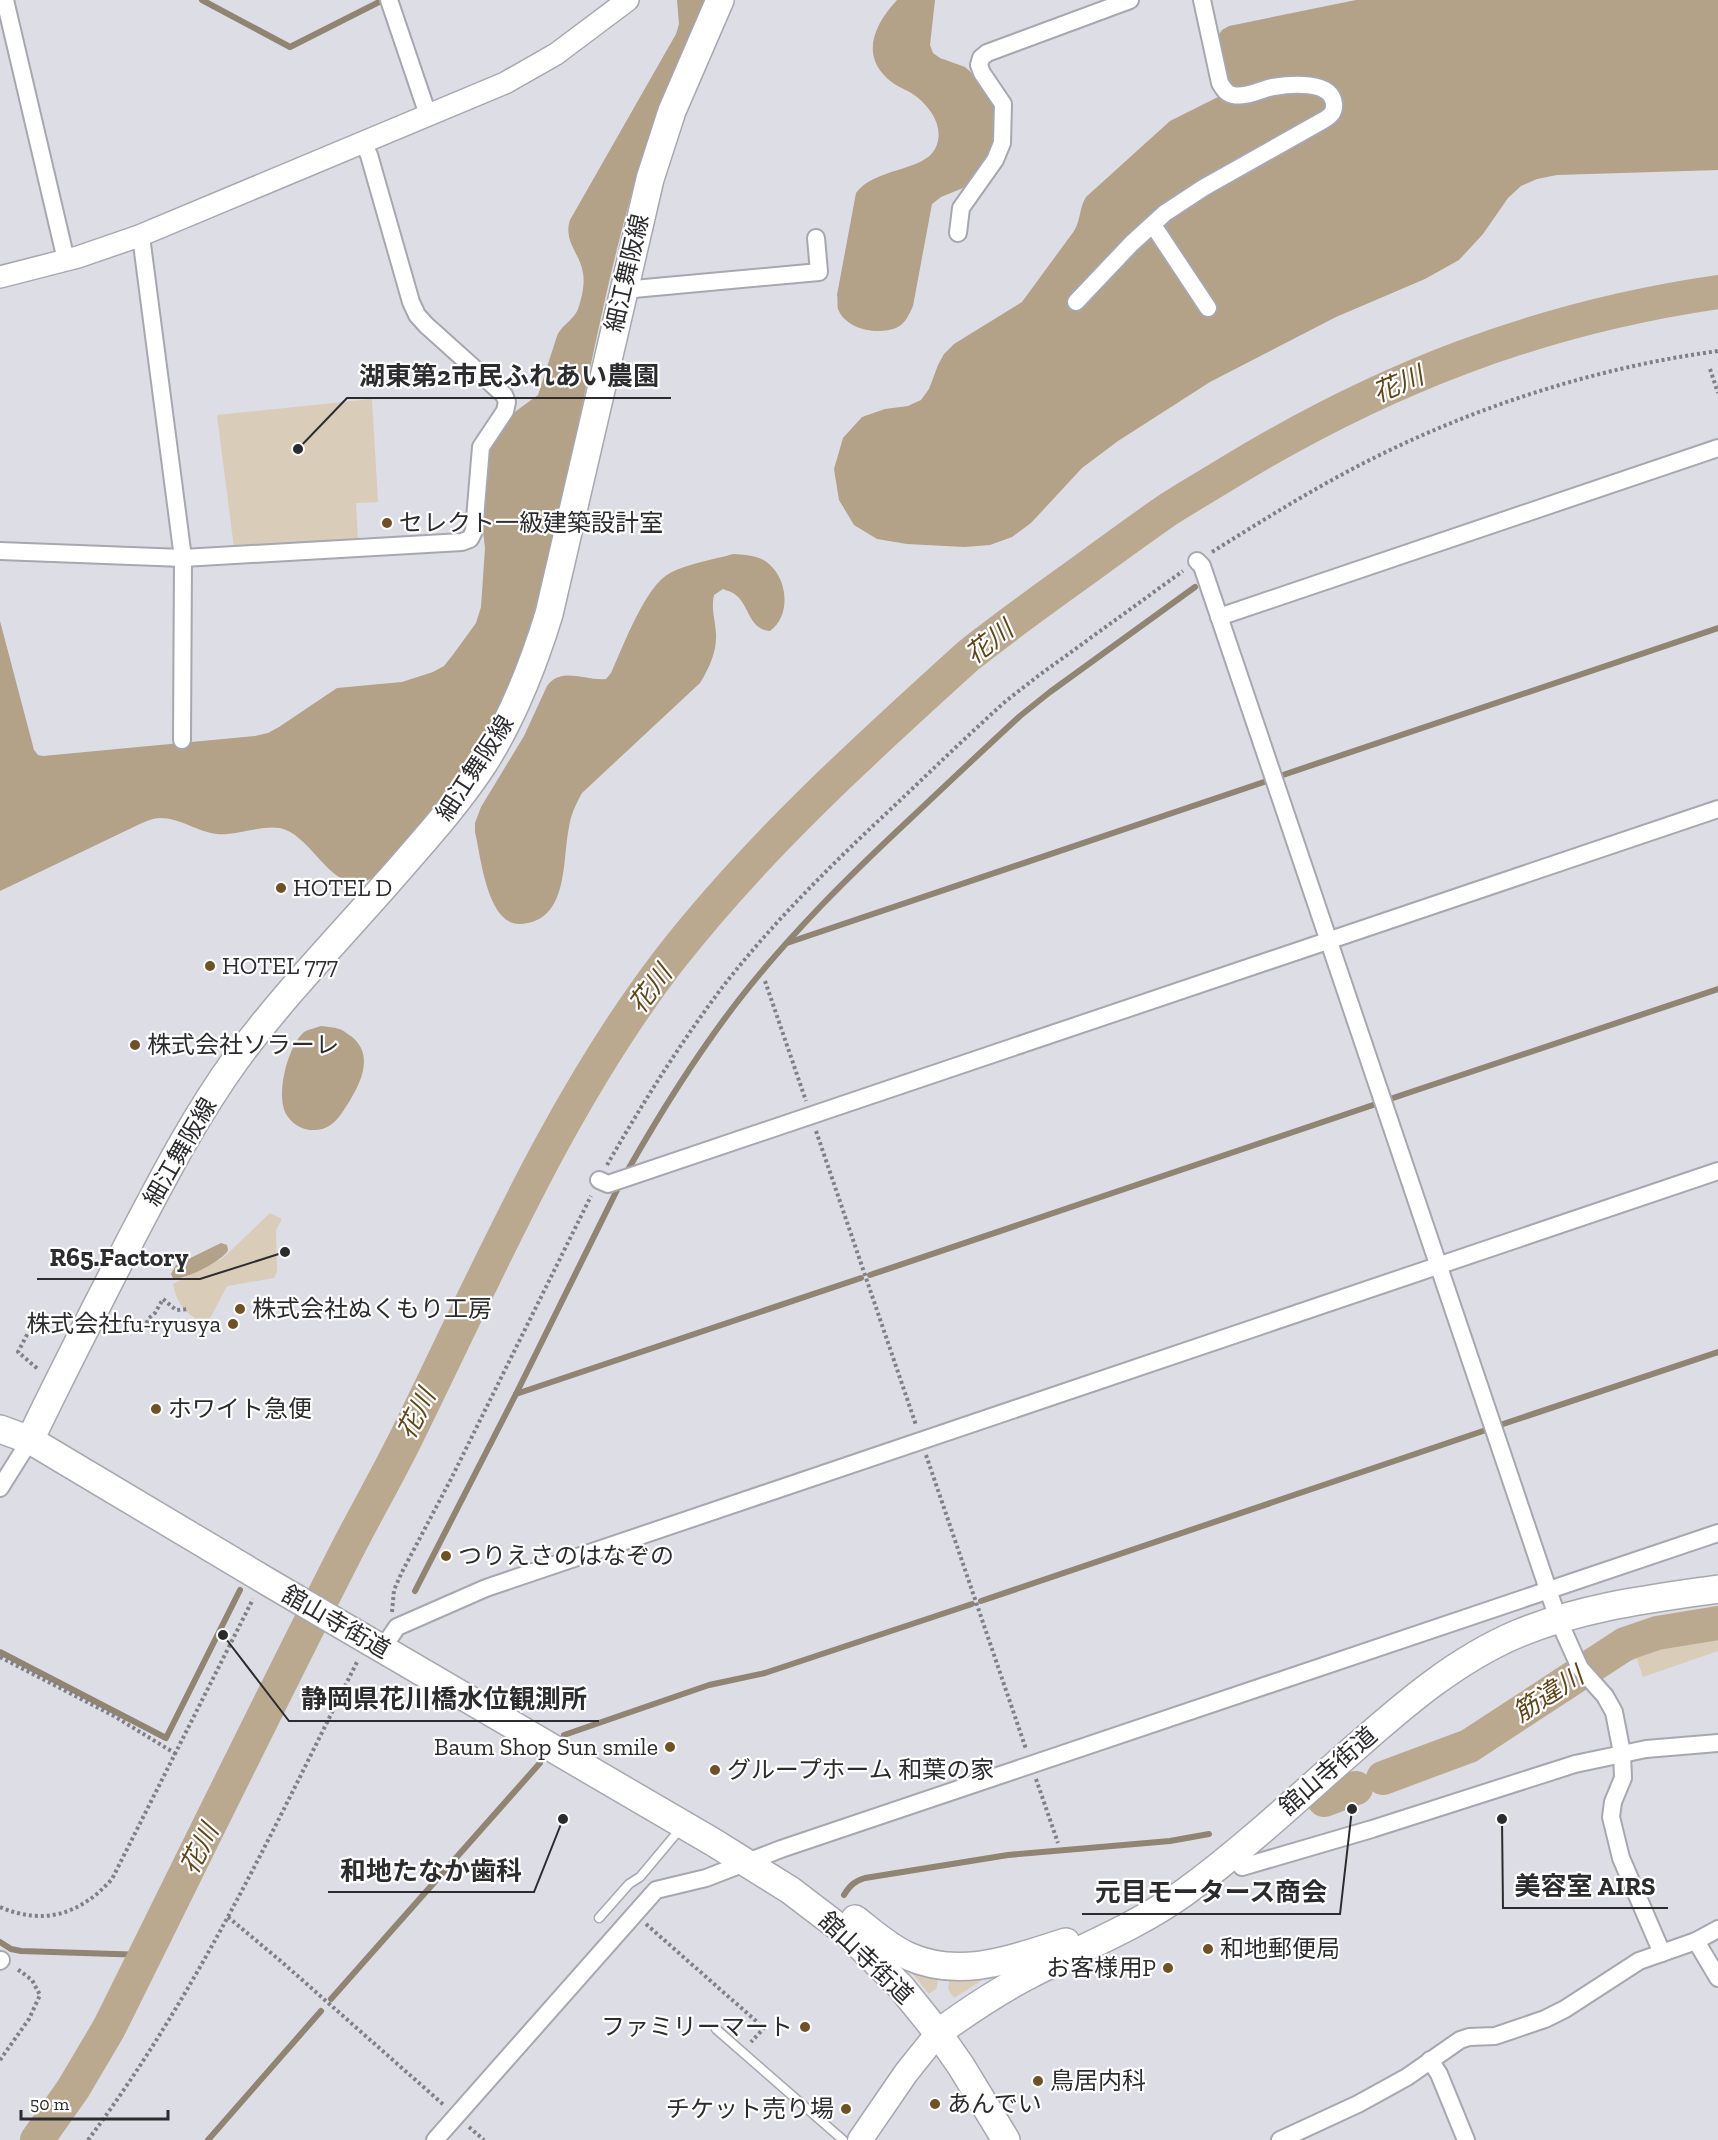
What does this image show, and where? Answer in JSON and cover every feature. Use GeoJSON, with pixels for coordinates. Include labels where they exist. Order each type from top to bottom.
{"type":"FeatureCollection","features":[{"type":"Feature","properties":{"kind":"main road","name":"細江舞阪線"},"geometry":{"type":"LineString","coordinates":[[30,1440],[170,1165],[218,1087],[253,1037],[292,990],[438,826],[485,761],[505,726],[533,662],[549,614],[640,214],[685,78],[720,0]]}},
{"type":"Feature","properties":{"kind":"main road","name":"舘山寺街道"},"geometry":{"type":"LineString","coordinates":[[0,1429],[30,1440],[265,1581],[378,1639],[790,1890],[849,1935],[901,1987],[938,2033],[1013,1984],[1138,1921],[1184,1892],[1232,1854],[1429,1685],[1467,1660],[1515,1635],[1558,1619],[1619,1603],[1718,1589]]}},
{"type":"Feature","properties":{"kind":"main road"},"geometry":{"type":"LineString","coordinates":[[746,1862],[799,1880],[822,1893],[894,1948],[908,1956],[938,1965],[970,1967],[985,1965],[1138,1921]]}},
{"type":"Feature","properties":{"kind":"main road"},"geometry":{"type":"LineString","coordinates":[[860,2140],[906,2073],[938,2033],[976,2088],[1006,2140]]}},
{"type":"Feature","properties":{"kind":"street"},"geometry":{"type":"LineString","coordinates":[[5,0],[66,260]]}},
{"type":"Feature","properties":{"kind":"street"},"geometry":{"type":"LineString","coordinates":[[389,0],[428,115]]}},
{"type":"Feature","properties":{"kind":"street"},"geometry":{"type":"LineString","coordinates":[[0,277],[66,260],[139,236],[505,83],[556,54],[628,0]]}},
{"type":"Feature","properties":{"kind":"street"},"geometry":{"type":"LineString","coordinates":[[958,233],[961,208],[995,160],[1002,143],[1003,104],[982,73],[979,65],[981,58],[987,53],[1130,0]]}},
{"type":"Feature","properties":{"kind":"street"},"geometry":{"type":"LineString","coordinates":[[1076,302],[1132,243],[1166,213],[1203,188],[1330,116],[1335,107],[1333,97],[1326,90],[1316,87],[1284,86],[1233,96],[1225,91],[1220,83],[1202,0]]}},
{"type":"Feature","properties":{"kind":"street"},"geometry":{"type":"LineString","coordinates":[[0,551],[183,558],[462,542],[470,539],[474,531],[481,447],[505,411],[507,402],[504,395],[417,315],[411,302],[369,155],[363,142]]}},
{"type":"Feature","properties":{"kind":"street"},"geometry":{"type":"LineString","coordinates":[[1153,225],[1208,308]]}},
{"type":"Feature","properties":{"kind":"street"},"geometry":{"type":"LineString","coordinates":[[139,236],[142,244],[183,558],[182,740]]}},
{"type":"Feature","properties":{"kind":"street"},"geometry":{"type":"LineString","coordinates":[[622,290],[819,272],[816,238]]}},
{"type":"Feature","properties":{"kind":"street"},"geometry":{"type":"LineString","coordinates":[[1219,617],[1718,448]]}},
{"type":"Feature","properties":{"kind":"street"},"geometry":{"type":"LineString","coordinates":[[1197,561],[1202,566],[1558,1619],[1582,1671],[1611,1704],[1622,1753],[1623,1778],[1613,1802],[1611,1817],[1621,1858],[1662,1953]]}},
{"type":"Feature","properties":{"kind":"street"},"geometry":{"type":"LineString","coordinates":[[599,1180],[608,1184],[1718,809]]}},
{"type":"Feature","properties":{"kind":"street"},"geometry":{"type":"LineString","coordinates":[[378,1639],[486,1588],[1718,1171]]}},
{"type":"Feature","properties":{"kind":"street"},"geometry":{"type":"LineString","coordinates":[[0,1488],[30,1440]]}},
{"type":"Feature","properties":{"kind":"street"},"geometry":{"type":"LineString","coordinates":[[435,2140],[656,1890],[706,1878],[781,1849],[1718,1533]]}},
{"type":"Feature","properties":{"kind":"street"},"geometry":{"type":"LineString","coordinates":[[1232,1854],[1242,1867],[1372,1829],[1575,1764],[1622,1753],[1718,1743]]}},
{"type":"Feature","properties":{"kind":"street"},"geometry":{"type":"LineString","coordinates":[[1280,2140],[1358,2104],[1407,2077],[1460,2040],[1469,2037],[1495,2036],[1545,2019],[1565,2009],[1639,1961],[1696,1941],[1718,1929]]}},
{"type":"Feature","properties":{"kind":"street"},"geometry":{"type":"LineString","coordinates":[[1696,1941],[1718,1978]]}},
{"type":"Feature","properties":{"kind":"street"},"geometry":{"type":"LineString","coordinates":[[1430,2060],[1439,2074],[1466,2140]]}},
{"type":"Feature","properties":{"kind":"lane"},"geometry":{"type":"LineString","coordinates":[[599,1918],[629,1884],[640,1877],[683,1825]]}},
{"type":"Feature","properties":{"kind":"lane"},"geometry":{"type":"LineString","coordinates":[[716,2029],[843,2140]]}},
{"type":"Feature","properties":{"kind":"path"},"geometry":{"type":"LineString","coordinates":[[88,2140],[134,2075],[228,1917],[378,1639],[391,1609],[394,1590],[402,1572],[460,1462],[599,1180],[641,1106],[680,1046],[745,960],[817,880],[1006,701],[1197,561],[1318,487],[1437,429],[1494,407],[1562,385],[1654,362],[1718,351]]}},
{"type":"Feature","properties":{"kind":"path"},"geometry":{"type":"LineString","coordinates":[[1710,369],[1718,393]]}},
{"type":"Feature","properties":{"kind":"path"},"geometry":{"type":"LineString","coordinates":[[765,981],[1058,1843]]}},
{"type":"Feature","properties":{"kind":"path"},"geometry":{"type":"LineString","coordinates":[[145,1329],[148,1319],[155,1313],[163,1299],[176,1310],[188,1309]]}},
{"type":"Feature","properties":{"kind":"path"},"geometry":{"type":"LineString","coordinates":[[30,1329],[18,1352],[40,1371]]}},
{"type":"Feature","properties":{"kind":"path"},"geometry":{"type":"LineString","coordinates":[[0,1907],[30,1916],[49,1916],[67,1912],[100,1893],[112,1879],[265,1581]]}},
{"type":"Feature","properties":{"kind":"path"},"geometry":{"type":"LineString","coordinates":[[0,1658],[114,1716],[176,1754]]}},
{"type":"Feature","properties":{"kind":"path"},"geometry":{"type":"LineString","coordinates":[[228,1917],[284,1963],[484,2140]]}},
{"type":"Feature","properties":{"kind":"path"},"geometry":{"type":"LineString","coordinates":[[639,1918],[764,2028],[742,2052]]}},
{"type":"Feature","properties":{"kind":"path"},"geometry":{"type":"LineString","coordinates":[[0,1960],[32,1980],[40,1995],[28,2019],[0,2060]]}},
{"type":"Feature","properties":{"kind":"shaded area"},"geometry":{"type":"Polygon","coordinates":[[[677,0],[706,0],[661,105],[625,218],[532,621],[509,686],[494,718],[455,781],[424,821],[374,877],[361,882],[349,882],[338,876],[297,837],[286,830],[262,828],[217,834],[175,820],[160,818],[142,823],[0,891],[0,621],[34,750],[38,755],[43,756],[268,733],[337,688],[402,682],[433,672],[444,666],[452,656],[476,623],[481,607],[485,548],[482,523],[488,449],[512,414],[538,395],[557,336],[577,311],[584,277],[570,241],[568,227],[570,220],[676,34],[679,24],[677,0]]]}},
{"type":"Feature","properties":{"kind":"shaded area"},"geometry":{"type":"Polygon","coordinates":[[[897,0],[935,0],[930,45],[933,53],[965,67],[975,76],[996,106],[993,150],[963,188],[941,197],[932,204],[913,306],[906,319],[896,328],[872,331],[848,322],[838,307],[837,295],[856,193],[874,179],[921,162],[935,149],[939,135],[936,121],[923,102],[893,83],[882,73],[876,63],[873,42],[876,31],[881,20],[897,0]]]}},
{"type":"Feature","properties":{"kind":"shaded area"},"geometry":{"type":"Polygon","coordinates":[[[1356,0],[1718,0],[1718,170],[1557,175],[1537,179],[1521,186],[1508,198],[1483,234],[1459,260],[1425,279],[1336,317],[1210,382],[1118,441],[1082,468],[1031,523],[1012,537],[990,545],[964,547],[907,544],[877,539],[854,525],[839,500],[834,469],[843,438],[862,417],[885,409],[908,406],[921,400],[929,389],[944,354],[954,344],[1022,302],[1074,231],[1086,197],[1170,121],[1222,95],[1218,36],[1222,30],[1229,26],[1356,0]]]}},
{"type":"Feature","properties":{"kind":"shaded area"},"geometry":{"type":"Polygon","coordinates":[[[372,399],[378,502],[356,503],[358,540],[234,548],[217,415],[372,399]]]}},
{"type":"Feature","properties":{"kind":"shaded area"},"geometry":{"type":"Polygon","coordinates":[[[733,554],[761,559],[775,571],[783,588],[784,598],[784,607],[777,624],[770,631],[763,629],[754,622],[735,595],[723,589],[714,595],[715,647],[700,683],[582,793],[570,822],[563,872],[555,901],[548,912],[537,920],[521,924],[510,922],[500,914],[487,888],[475,823],[481,807],[524,736],[547,686],[553,680],[566,676],[606,679],[644,603],[661,580],[670,573],[685,567],[733,554]]]}},
{"type":"Feature","properties":{"kind":"shaded area"},"geometry":{"type":"Polygon","coordinates":[[[321,1026],[341,1030],[351,1036],[362,1051],[364,1068],[354,1094],[336,1120],[325,1128],[310,1130],[300,1127],[288,1117],[284,1109],[282,1086],[292,1049],[298,1039],[304,1032],[321,1026]]]}},
{"type":"Feature","properties":{"kind":"shaded area"},"geometry":{"type":"Polygon","coordinates":[[[270,1213],[282,1219],[276,1230],[277,1272],[274,1278],[227,1286],[207,1324],[184,1309],[177,1298],[173,1284],[223,1258],[270,1213]]]}},
{"type":"Feature","properties":{"kind":"shaded area"},"geometry":{"type":"Polygon","coordinates":[[[221,1243],[227,1245],[228,1250],[219,1259],[194,1273],[173,1278],[171,1274],[176,1265],[221,1243]]]}},
{"type":"Feature","properties":{"kind":"shaded area"},"geometry":{"type":"Polygon","coordinates":[[[1718,1630],[1718,1651],[1643,1677],[1637,1659],[1589,1674],[1638,1645],[1658,1639],[1718,1630]]]}},
{"type":"Feature","properties":{"kind":"shaded area"},"geometry":{"type":"Polygon","coordinates":[[[915,1968],[938,1975],[937,1988],[929,1994],[911,1972],[915,1968]]]}},
{"type":"Feature","properties":{"kind":"shaded area"},"geometry":{"type":"Polygon","coordinates":[[[980,1975],[981,1981],[954,1998],[948,1989],[950,1976],[980,1975]]]}},
{"type":"Feature","properties":{"kind":"waterway"},"geometry":{"type":"LineString","coordinates":[[202,0],[290,47],[379,2]]}},
{"type":"Feature","properties":{"kind":"waterway","name":"花川"},"geometry":{"type":"LineString","coordinates":[[37,2140],[73,2089],[109,2028],[559,1130],[593,1071],[669,960],[738,879],[850,764],[968,656],[1181,501],[1286,439],[1344,409],[1403,381],[1463,357],[1587,318],[1652,303],[1718,292]]}},
{"type":"Feature","properties":{"kind":"waterway"},"geometry":{"type":"LineString","coordinates":[[629,1168],[708,1041],[778,952],[842,884],[1020,716],[1195,587]]}},
{"type":"Feature","properties":{"kind":"waterway"},"geometry":{"type":"LineString","coordinates":[[1280,776],[1718,628]]}},
{"type":"Feature","properties":{"kind":"waterway"},"geometry":{"type":"LineString","coordinates":[[787,943],[1267,781]]}},
{"type":"Feature","properties":{"kind":"waterway"},"geometry":{"type":"LineString","coordinates":[[1390,1099],[1718,989]]}},
{"type":"Feature","properties":{"kind":"waterway"},"geometry":{"type":"LineString","coordinates":[[870,1275],[1376,1104]]}},
{"type":"Feature","properties":{"kind":"waterway"},"geometry":{"type":"LineString","coordinates":[[415,1591],[617,1190]]}},
{"type":"Feature","properties":{"kind":"waterway"},"geometry":{"type":"LineString","coordinates":[[516,1394],[861,1278]]}},
{"type":"Feature","properties":{"kind":"waterway"},"geometry":{"type":"LineString","coordinates":[[1500,1425],[1718,1352]]}},
{"type":"Feature","properties":{"kind":"waterway"},"geometry":{"type":"LineString","coordinates":[[981,1601],[1486,1430]]}},
{"type":"Feature","properties":{"kind":"waterway"},"geometry":{"type":"LineString","coordinates":[[0,1652],[166,1738],[240,1590]]}},
{"type":"Feature","properties":{"kind":"waterway"},"geometry":{"type":"LineString","coordinates":[[564,1735],[709,1685],[765,1673],[972,1604]]}},
{"type":"Feature","properties":{"kind":"waterway","name":"筋違川"},"geometry":{"type":"LineString","coordinates":[[1383,1778],[1469,1746],[1625,1644],[1657,1633],[1718,1623]]}},
{"type":"Feature","properties":{"kind":"waterway"},"geometry":{"type":"LineString","coordinates":[[331,1999],[540,1763]]}},
{"type":"Feature","properties":{"kind":"waterway","name":"筋違川"},"geometry":{"type":"LineString","coordinates":[[1324,1800],[1356,1788]]}},
{"type":"Feature","properties":{"kind":"waterway"},"geometry":{"type":"LineString","coordinates":[[844,1895],[853,1884],[865,1878],[1008,1855],[1170,1841],[1209,1834]]}},
{"type":"Feature","properties":{"kind":"waterway"},"geometry":{"type":"LineString","coordinates":[[0,1942],[11,1949],[21,1951],[146,1955]]}},
{"type":"Feature","properties":{"kind":"waterway"},"geometry":{"type":"LineString","coordinates":[[208,2140],[321,2011]]}},
{"type":"Feature","properties":{"kind":"place","name":"湖東第2市民ふれあい農園"},"geometry":{"type":"Point","coordinates":[298,449]}},
{"type":"Feature","properties":{"kind":"place","name":"セレクト一級建築設計室"},"geometry":{"type":"Point","coordinates":[387,523]}},
{"type":"Feature","properties":{"kind":"place","name":"HOTEL D"},"geometry":{"type":"Point","coordinates":[281,888]}},
{"type":"Feature","properties":{"kind":"place","name":"HOTEL 777"},"geometry":{"type":"Point","coordinates":[210,966]}},
{"type":"Feature","properties":{"kind":"place","name":"株式会社ソラーレ"},"geometry":{"type":"Point","coordinates":[135,1045]}},
{"type":"Feature","properties":{"kind":"place","name":"R65.Factory"},"geometry":{"type":"Point","coordinates":[285,1252]}},
{"type":"Feature","properties":{"kind":"place","name":"株式会社ぬくもり工房"},"geometry":{"type":"Point","coordinates":[240,1309]}},
{"type":"Feature","properties":{"kind":"place","name":"株式会社fu-ryusya"},"geometry":{"type":"Point","coordinates":[233,1324]}},
{"type":"Feature","properties":{"kind":"place","name":"ホワイト急便"},"geometry":{"type":"Point","coordinates":[156,1409]}},
{"type":"Feature","properties":{"kind":"place","name":"つりえさのはなぞの"},"geometry":{"type":"Point","coordinates":[446,1556]}},
{"type":"Feature","properties":{"kind":"place","name":"静岡県花川橋水位観測所"},"geometry":{"type":"Point","coordinates":[223,1635]}},
{"type":"Feature","properties":{"kind":"place","name":"Baum Shop Sun smile"},"geometry":{"type":"Point","coordinates":[670,1747]}},
{"type":"Feature","properties":{"kind":"place","name":"グループホーム 和葉の家"},"geometry":{"type":"Point","coordinates":[715,1770]}},
{"type":"Feature","properties":{"kind":"place","name":"元目モータース商会"},"geometry":{"type":"Point","coordinates":[1352,1809]}},
{"type":"Feature","properties":{"kind":"place","name":"和地たなか歯科"},"geometry":{"type":"Point","coordinates":[563,1819]}},
{"type":"Feature","properties":{"kind":"place","name":"美容室 AIRS"},"geometry":{"type":"Point","coordinates":[1502,1819]}},
{"type":"Feature","properties":{"kind":"place","name":"和地郵便局"},"geometry":{"type":"Point","coordinates":[1208,1949]}},
{"type":"Feature","properties":{"kind":"place","name":"お客様用P"},"geometry":{"type":"Point","coordinates":[1168,1968]}},
{"type":"Feature","properties":{"kind":"place","name":"ファミリーマート"},"geometry":{"type":"Point","coordinates":[805,2027]}},
{"type":"Feature","properties":{"kind":"place","name":"鳥居内科"},"geometry":{"type":"Point","coordinates":[1038,2081]}},
{"type":"Feature","properties":{"kind":"place","name":"あんでい"},"geometry":{"type":"Point","coordinates":[935,2104]}},
{"type":"Feature","properties":{"kind":"place","name":"チケット売り場"},"geometry":{"type":"Point","coordinates":[846,2109]}}]}
